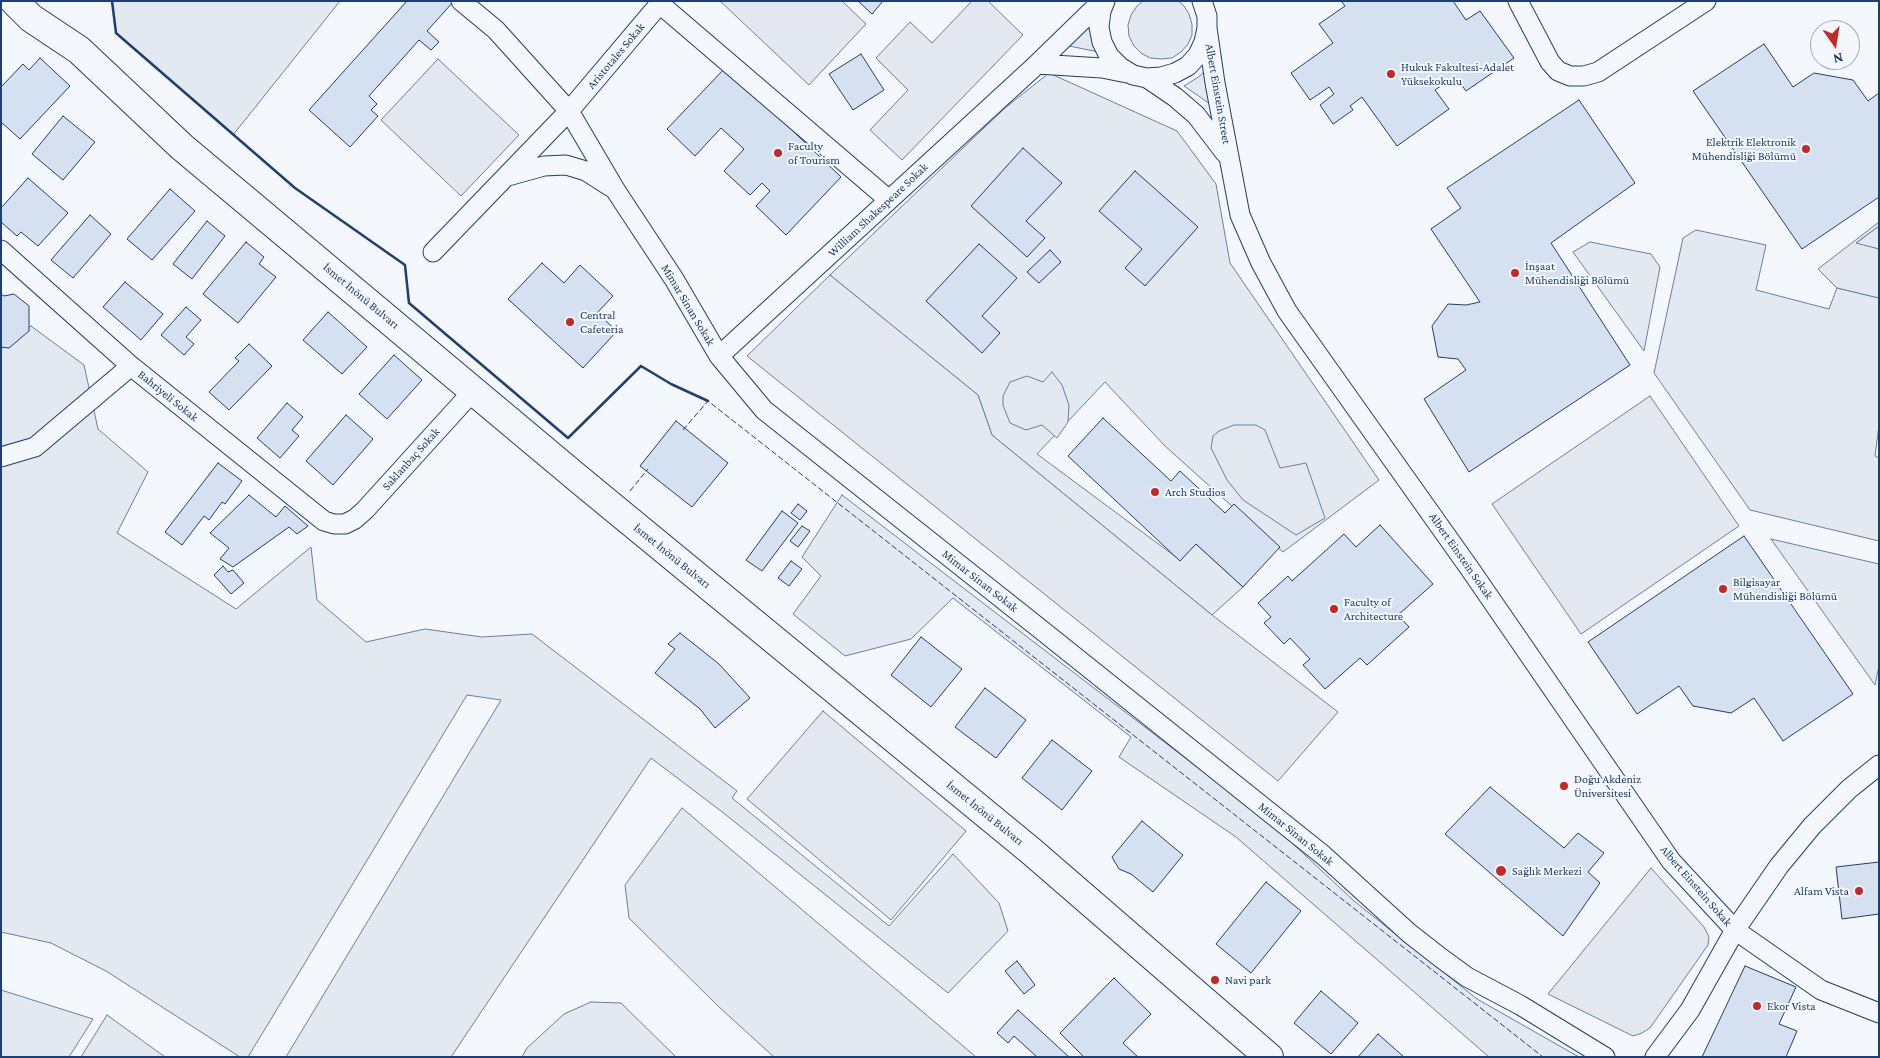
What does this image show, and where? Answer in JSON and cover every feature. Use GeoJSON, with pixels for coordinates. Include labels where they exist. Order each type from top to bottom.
{"type":"FeatureCollection","features":[{"type":"Feature","properties":{"kind":"main road","name":"İsmet İnönü Bulvarı"},"geometry":{"type":"LineString","coordinates":[[14,1],[31,18],[80,50]]}},
{"type":"Feature","properties":{"kind":"main road","name":"İsmet İnönü Bulvarı"},"geometry":{"type":"LineString","coordinates":[[43,1],[80,50],[182,147],[588,487],[1031,851],[1269,1057]]}},
{"type":"Feature","properties":{"kind":"street","name":"Mimar Sinan Sokak"},"geometry":{"type":"LineString","coordinates":[[461,1],[496,30],[570,111],[616,191],[674,279],[719,356],[764,410],[1315,849],[1409,933],[1467,977],[1520,1005],[1605,1057]]}},
{"type":"Feature","properties":{"kind":"street","name":"William Shakespeare Sokak"},"geometry":{"type":"LineString","coordinates":[[719,356],[1104,1]]}},
{"type":"Feature","properties":{"kind":"street"},"geometry":{"type":"LineString","coordinates":[[1104,1],[1099,27],[1102,42],[1109,56],[1120,67],[1140,76],[1175,97],[1196,115],[1218,141],[1230,160]]}},
{"type":"Feature","properties":{"kind":"street"},"geometry":{"type":"LineString","coordinates":[[1518,1],[1550,62],[1558,71],[1570,76],[1584,76],[1598,72],[1706,1]]}},
{"type":"Feature","properties":{"kind":"street","name":"Aristotales Sokak"},"geometry":{"type":"LineString","coordinates":[[433,252],[570,111],[661,2]]}},
{"type":"Feature","properties":{"kind":"street"},"geometry":{"type":"LineString","coordinates":[[661,2],[888,200]]}},
{"type":"Feature","properties":{"kind":"street"},"geometry":{"type":"LineString","coordinates":[[1037,64],[1102,68],[1140,76],[1161,77],[1175,74],[1188,66],[1198,55],[1204,42],[1205,10]]}},
{"type":"Feature","properties":{"kind":"street","name":"Albert Einstein Street"},"geometry":{"type":"LineString","coordinates":[[1205,10],[1230,160]]}},
{"type":"Feature","properties":{"kind":"street","name":"Albert Einstein Sokak"},"geometry":{"type":"LineString","coordinates":[[1230,160],[1240,215],[1261,263],[1287,311],[1470,568],[1671,861],[1734,930],[1821,990],[1879,1013]]}},
{"type":"Feature","properties":{"kind":"street"},"geometry":{"type":"LineString","coordinates":[[506,177],[544,166],[566,166],[586,171],[616,191]]}},
{"type":"Feature","properties":{"kind":"street","name":"Bahriyeli Sokak"},"geometry":{"type":"LineString","coordinates":[[1,250],[131,366],[324,521],[334,524],[345,524]]}},
{"type":"Feature","properties":{"kind":"street"},"geometry":{"type":"LineString","coordinates":[[1,457],[35,447],[131,366]]}},
{"type":"Feature","properties":{"kind":"street","name":"Saklanbaç Sokak"},"geometry":{"type":"LineString","coordinates":[[345,524],[365,510],[474,390]]}},
{"type":"Feature","properties":{"kind":"street"},"geometry":{"type":"LineString","coordinates":[[1654,1057],[1690,1010],[1734,930],[1779,866],[1812,826],[1849,789],[1879,765]]}},
{"type":"Feature","properties":{"kind":"shaded area"},"geometry":{"type":"Polygon","coordinates":[[[112,1],[340,1],[233,135],[116,33],[112,1]]]}},
{"type":"Feature","properties":{"kind":"shaded area"},"geometry":{"type":"Polygon","coordinates":[[[720,1],[842,1],[866,24],[809,85],[720,1]]]}},
{"type":"Feature","properties":{"kind":"shaded area"},"geometry":{"type":"Polygon","coordinates":[[[972,1],[988,1],[1023,35],[902,160],[870,130],[908,90],[876,58],[910,22],[932,43],[972,1]]]}},
{"type":"Feature","properties":{"kind":"shaded area"},"geometry":{"type":"Polygon","coordinates":[[[1143,1],[1178,1],[1189,14],[1192,24],[1192,35],[1188,44],[1172,58],[1150,58],[1134,46],[1129,36],[1128,25],[1131,15],[1143,1]]]}},
{"type":"Feature","properties":{"kind":"shaded area"},"geometry":{"type":"Polygon","coordinates":[[[1095,20],[1104,53],[1069,46],[1095,20]]]}},
{"type":"Feature","properties":{"kind":"shaded area"},"geometry":{"type":"Polygon","coordinates":[[[438,59],[519,135],[461,196],[381,120],[438,59]]]}},
{"type":"Feature","properties":{"kind":"shaded area"},"geometry":{"type":"Polygon","coordinates":[[[1213,62],[1216,108],[1184,86],[1200,76],[1213,62]]]}},
{"type":"Feature","properties":{"kind":"shaded area"},"geometry":{"type":"Polygon","coordinates":[[[1049,73],[1177,131],[1216,184],[1230,263],[1379,480],[1283,552],[1165,446],[1105,382],[1037,454],[1180,560],[1196,544],[1243,587],[1212,615],[992,435],[978,395],[830,275],[1005,108],[1049,73]]]}},
{"type":"Feature","properties":{"kind":"shaded area"},"geometry":{"type":"Polygon","coordinates":[[[1879,222],[1879,226],[1856,243],[1879,249],[1879,298],[1837,288],[1818,269],[1879,222]]]}},
{"type":"Feature","properties":{"kind":"shaded area"},"geometry":{"type":"Polygon","coordinates":[[[1879,226],[1879,249],[1855,244],[1879,226]]]}},
{"type":"Feature","properties":{"kind":"shaded area"},"geometry":{"type":"Polygon","coordinates":[[[1696,230],[1766,245],[1756,290],[1829,309],[1837,288],[1879,298],[1879,425],[1875,456],[1879,458],[1879,541],[1750,510],[1654,373],[1683,238],[1696,230]]]}},
{"type":"Feature","properties":{"kind":"shaded area"},"geometry":{"type":"Polygon","coordinates":[[[1590,242],[1651,254],[1660,267],[1644,351],[1573,252],[1590,242]]]}},
{"type":"Feature","properties":{"kind":"shaded area"},"geometry":{"type":"Polygon","coordinates":[[[830,275],[978,395],[992,435],[1212,615],[1338,712],[1278,781],[747,356],[830,275]]]}},
{"type":"Feature","properties":{"kind":"shaded area"},"geometry":{"type":"Polygon","coordinates":[[[31,326],[84,365],[98,429],[148,472],[117,533],[236,609],[311,547],[317,600],[366,642],[425,629],[482,637],[532,634],[737,791],[732,798],[889,926],[953,854],[999,903],[1008,931],[948,993],[721,811],[651,758],[451,1057],[286,1057],[501,700],[467,695],[248,1057],[240,1057],[106,971],[51,943],[1,932],[1,349],[31,326]]]}},
{"type":"Feature","properties":{"kind":"shaded area"},"geometry":{"type":"Polygon","coordinates":[[[1052,372],[1062,385],[1069,405],[1068,422],[1057,438],[1042,425],[1026,430],[1010,423],[1003,405],[1003,396],[1010,382],[1027,376],[1043,382],[1052,372]]]}},
{"type":"Feature","properties":{"kind":"shaded area"},"geometry":{"type":"Polygon","coordinates":[[[1650,396],[1739,526],[1581,634],[1492,504],[1650,396]]]}},
{"type":"Feature","properties":{"kind":"shaded area"},"geometry":{"type":"Polygon","coordinates":[[[1234,425],[1256,425],[1265,430],[1280,468],[1306,463],[1325,518],[1296,535],[1243,500],[1227,480],[1211,448],[1213,436],[1219,431],[1234,425]]]}},
{"type":"Feature","properties":{"kind":"shaded area"},"geometry":{"type":"Polygon","coordinates":[[[842,495],[1274,826],[1354,901],[1477,999],[1579,1057],[1489,1057],[1236,837],[1119,757],[1131,737],[953,598],[911,639],[845,656],[793,614],[821,576],[802,557],[842,495]]]}},
{"type":"Feature","properties":{"kind":"shaded area"},"geometry":{"type":"Polygon","coordinates":[[[1771,539],[1879,564],[1879,666],[1875,685],[1771,539]]]}},
{"type":"Feature","properties":{"kind":"shaded area"},"geometry":{"type":"Polygon","coordinates":[[[823,711],[966,831],[891,920],[747,799],[823,711]]]}},
{"type":"Feature","properties":{"kind":"shaded area"},"geometry":{"type":"Polygon","coordinates":[[[682,808],[976,1057],[774,1057],[719,1007],[629,918],[625,885],[682,808]]]}},
{"type":"Feature","properties":{"kind":"shaded area"},"geometry":{"type":"Polygon","coordinates":[[[1651,868],[1704,927],[1709,937],[1708,945],[1650,1028],[1633,1036],[1548,994],[1651,868]]]}},
{"type":"Feature","properties":{"kind":"shaded area"},"geometry":{"type":"Polygon","coordinates":[[[1,990],[93,1019],[69,1057],[1,1057],[1,990]]]}},
{"type":"Feature","properties":{"kind":"shaded area"},"geometry":{"type":"Polygon","coordinates":[[[591,1002],[621,1003],[676,1057],[522,1057],[527,1048],[564,1014],[591,1002]]]}},
{"type":"Feature","properties":{"kind":"shaded area"},"geometry":{"type":"Polygon","coordinates":[[[107,1015],[165,1057],[81,1057],[107,1015]]]}},
{"type":"Feature","properties":{"kind":"building"},"geometry":{"type":"Polygon","coordinates":[[[407,1],[454,1],[427,31],[439,42],[431,50],[419,40],[369,96],[377,104],[371,110],[378,116],[350,147],[309,110],[407,1]]]}},
{"type":"Feature","properties":{"kind":"building"},"geometry":{"type":"Polygon","coordinates":[[[858,1],[883,1],[872,14],[858,1]]]}},
{"type":"Feature","properties":{"kind":"building","name":"Hukuk Fakultesi-Adalet Yüksekokulu"},"geometry":{"type":"Polygon","coordinates":[[[1341,1],[1453,1],[1466,20],[1480,11],[1514,58],[1466,91],[1455,76],[1435,90],[1449,109],[1397,146],[1362,97],[1350,106],[1353,110],[1333,124],[1320,105],[1334,94],[1329,87],[1310,100],[1291,73],[1333,43],[1319,24],[1345,6],[1341,1]]]}},
{"type":"Feature","properties":{"kind":"building","name":"Elektrik Elektronik Mühendisliği Bölümü"},"geometry":{"type":"Polygon","coordinates":[[[1764,44],[1793,87],[1814,73],[1853,80],[1868,101],[1879,93],[1879,197],[1802,249],[1693,91],[1764,44]]]}},
{"type":"Feature","properties":{"kind":"building"},"geometry":{"type":"Polygon","coordinates":[[[861,54],[884,90],[853,110],[829,74],[861,54]]]}},
{"type":"Feature","properties":{"kind":"building"},"geometry":{"type":"Polygon","coordinates":[[[40,58],[70,86],[20,139],[1,122],[1,87],[23,64],[29,70],[40,58]]]}},
{"type":"Feature","properties":{"kind":"building","name":"Faculty of Tourism"},"geometry":{"type":"Polygon","coordinates":[[[726,67],[841,177],[786,235],[756,206],[770,191],[762,183],[750,195],[724,171],[744,149],[721,128],[695,156],[667,129],[726,67]]]}},
{"type":"Feature","properties":{"kind":"building","name":"İnşaat Mühendisliği Bölümü"},"geometry":{"type":"Polygon","coordinates":[[[1579,100],[1635,183],[1551,243],[1630,365],[1469,472],[1424,399],[1466,370],[1458,359],[1438,357],[1432,326],[1448,304],[1466,305],[1480,302],[1431,229],[1461,208],[1447,188],[1579,100]]]}},
{"type":"Feature","properties":{"kind":"building"},"geometry":{"type":"Polygon","coordinates":[[[63,116],[95,142],[63,180],[32,154],[63,116]]]}},
{"type":"Feature","properties":{"kind":"building"},"geometry":{"type":"Polygon","coordinates":[[[1023,148],[1062,183],[1026,221],[1045,238],[1027,257],[971,206],[1023,148]]]}},
{"type":"Feature","properties":{"kind":"building"},"geometry":{"type":"Polygon","coordinates":[[[1135,171],[1198,227],[1145,286],[1125,268],[1142,249],[1099,211],[1135,171]]]}},
{"type":"Feature","properties":{"kind":"building"},"geometry":{"type":"Polygon","coordinates":[[[28,178],[68,213],[38,246],[21,232],[17,236],[1,222],[1,208],[28,178]]]}},
{"type":"Feature","properties":{"kind":"building"},"geometry":{"type":"Polygon","coordinates":[[[170,189],[195,211],[152,260],[127,239],[170,189]]]}},
{"type":"Feature","properties":{"kind":"building"},"geometry":{"type":"Polygon","coordinates":[[[90,215],[111,234],[73,278],[51,260],[90,215]]]}},
{"type":"Feature","properties":{"kind":"building"},"geometry":{"type":"Polygon","coordinates":[[[207,221],[225,236],[192,279],[173,264],[207,221]]]}},
{"type":"Feature","properties":{"kind":"building"},"geometry":{"type":"Polygon","coordinates":[[[246,242],[264,257],[259,264],[276,277],[238,323],[203,294],[246,242]]]}},
{"type":"Feature","properties":{"kind":"building"},"geometry":{"type":"Polygon","coordinates":[[[979,244],[1017,278],[982,316],[1000,333],[982,353],[926,301],[979,244]]]}},
{"type":"Feature","properties":{"kind":"building"},"geometry":{"type":"Polygon","coordinates":[[[1050,250],[1061,262],[1039,283],[1027,272],[1050,250]]]}},
{"type":"Feature","properties":{"kind":"building","name":"Central Cafeteria"},"geometry":{"type":"Polygon","coordinates":[[[542,263],[564,283],[580,265],[613,296],[597,313],[617,331],[583,368],[508,299],[542,263]]]}},
{"type":"Feature","properties":{"kind":"building"},"geometry":{"type":"Polygon","coordinates":[[[125,282],[163,314],[141,340],[103,307],[125,282]]]}},
{"type":"Feature","properties":{"kind":"building"},"geometry":{"type":"Polygon","coordinates":[[[1,294],[4,296],[14,294],[29,306],[29,331],[9,348],[1,347],[1,294]]]}},
{"type":"Feature","properties":{"kind":"building"},"geometry":{"type":"Polygon","coordinates":[[[186,307],[201,320],[186,337],[194,344],[184,355],[161,335],[186,307]]]}},
{"type":"Feature","properties":{"kind":"building"},"geometry":{"type":"Polygon","coordinates":[[[328,312],[367,347],[342,374],[303,340],[328,312]]]}},
{"type":"Feature","properties":{"kind":"building"},"geometry":{"type":"Polygon","coordinates":[[[249,344],[272,366],[229,410],[209,392],[239,361],[235,358],[249,344]]]}},
{"type":"Feature","properties":{"kind":"building"},"geometry":{"type":"Polygon","coordinates":[[[394,355],[422,380],[387,419],[359,394],[394,355]]]}},
{"type":"Feature","properties":{"kind":"building"},"geometry":{"type":"Polygon","coordinates":[[[287,403],[303,417],[292,430],[299,436],[280,458],[257,438],[287,403]]]}},
{"type":"Feature","properties":{"kind":"building"},"geometry":{"type":"Polygon","coordinates":[[[346,415],[373,439],[333,485],[306,461],[346,415]]]}},
{"type":"Feature","properties":{"kind":"building","name":"Arch Studios"},"geometry":{"type":"Polygon","coordinates":[[[1103,418],[1171,481],[1180,471],[1225,513],[1234,504],[1280,547],[1243,587],[1196,544],[1180,561],[1068,456],[1103,418]]]}},
{"type":"Feature","properties":{"kind":"building"},"geometry":{"type":"Polygon","coordinates":[[[676,421],[728,463],[692,507],[640,466],[676,421]]]}},
{"type":"Feature","properties":{"kind":"building"},"geometry":{"type":"Polygon","coordinates":[[[218,463],[242,481],[225,504],[222,502],[209,520],[204,516],[182,545],[165,532],[218,463]]]}},
{"type":"Feature","properties":{"kind":"building"},"geometry":{"type":"Polygon","coordinates":[[[249,495],[276,517],[285,506],[308,526],[297,534],[289,527],[233,567],[220,559],[229,548],[210,533],[249,495]]]}},
{"type":"Feature","properties":{"kind":"building"},"geometry":{"type":"Polygon","coordinates":[[[798,504],[807,511],[800,520],[791,513],[798,504]]]}},
{"type":"Feature","properties":{"kind":"building"},"geometry":{"type":"Polygon","coordinates":[[[782,511],[798,523],[762,571],[746,560],[782,511]]]}},
{"type":"Feature","properties":{"kind":"building","name":"Faculty of Architecture"},"geometry":{"type":"Polygon","coordinates":[[[1380,525],[1433,584],[1398,615],[1409,627],[1367,665],[1360,658],[1325,689],[1303,665],[1310,659],[1290,638],[1284,644],[1264,623],[1271,617],[1258,603],[1288,576],[1292,581],[1344,534],[1356,547],[1380,525]]]}},
{"type":"Feature","properties":{"kind":"building"},"geometry":{"type":"Polygon","coordinates":[[[802,526],[810,531],[798,547],[790,541],[802,526]]]}},
{"type":"Feature","properties":{"kind":"building","name":"Bilgisayar Mühendisliği Bölümü"},"geometry":{"type":"Polygon","coordinates":[[[1744,536],[1853,694],[1783,741],[1754,698],[1731,713],[1693,706],[1679,686],[1637,714],[1588,642],[1744,536]]]}},
{"type":"Feature","properties":{"kind":"building"},"geometry":{"type":"Polygon","coordinates":[[[791,561],[802,569],[789,586],[778,578],[791,561]]]}},
{"type":"Feature","properties":{"kind":"building"},"geometry":{"type":"Polygon","coordinates":[[[223,566],[228,572],[233,570],[244,583],[231,594],[214,575],[223,566]]]}},
{"type":"Feature","properties":{"kind":"building"},"geometry":{"type":"Polygon","coordinates":[[[680,633],[719,664],[750,698],[715,728],[700,709],[655,673],[675,649],[668,644],[680,633]]]}},
{"type":"Feature","properties":{"kind":"building"},"geometry":{"type":"Polygon","coordinates":[[[921,637],[962,669],[931,707],[891,675],[921,637]]]}},
{"type":"Feature","properties":{"kind":"building"},"geometry":{"type":"Polygon","coordinates":[[[985,688],[1026,720],[996,758],[955,727],[985,688]]]}},
{"type":"Feature","properties":{"kind":"building"},"geometry":{"type":"Polygon","coordinates":[[[1052,740],[1092,771],[1062,810],[1022,778],[1052,740]]]}},
{"type":"Feature","properties":{"kind":"building"},"geometry":{"type":"Polygon","coordinates":[[[1490,787],[1564,848],[1578,833],[1604,853],[1588,872],[1600,883],[1563,936],[1445,834],[1490,787]]]}},
{"type":"Feature","properties":{"kind":"building"},"geometry":{"type":"Polygon","coordinates":[[[1142,821],[1183,855],[1153,892],[1131,874],[1119,869],[1112,857],[1142,821]]]}},
{"type":"Feature","properties":{"kind":"building","name":"Alfam Vista"},"geometry":{"type":"Polygon","coordinates":[[[1879,862],[1879,914],[1842,919],[1836,867],[1879,862]]]}},
{"type":"Feature","properties":{"kind":"building"},"geometry":{"type":"Polygon","coordinates":[[[1266,882],[1301,911],[1251,973],[1216,944],[1266,882]]]}},
{"type":"Feature","properties":{"kind":"building"},"geometry":{"type":"Polygon","coordinates":[[[1017,961],[1035,985],[1024,994],[1005,971],[1017,961]]]}},
{"type":"Feature","properties":{"kind":"building","name":"Ekor Vista"},"geometry":{"type":"Polygon","coordinates":[[[1745,966],[1796,987],[1779,1024],[1797,1031],[1786,1057],[1702,1057],[1745,966]]]}},
{"type":"Feature","properties":{"kind":"building"},"geometry":{"type":"Polygon","coordinates":[[[1114,978],[1151,1014],[1123,1043],[1138,1057],[1084,1057],[1060,1033],[1114,978]]]}},
{"type":"Feature","properties":{"kind":"building"},"geometry":{"type":"Polygon","coordinates":[[[1321,991],[1358,1023],[1331,1054],[1294,1023],[1321,991]]]}},
{"type":"Feature","properties":{"kind":"building"},"geometry":{"type":"Polygon","coordinates":[[[1018,1010],[1069,1057],[1037,1057],[1014,1036],[1008,1043],[997,1033],[1018,1010]]]}},
{"type":"Feature","properties":{"kind":"building"},"geometry":{"type":"Polygon","coordinates":[[[1378,1034],[1404,1057],[1358,1057],[1378,1034]]]}},
{"type":"Feature","properties":{"kind":"fence"},"geometry":{"type":"LineString","coordinates":[[683,430],[708,401],[1543,1057]]}},
{"type":"Feature","properties":{"kind":"fence"},"geometry":{"type":"LineString","coordinates":[[630,491],[648,469]]}},
{"type":"Feature","properties":{"kind":"wall"},"geometry":{"type":"LineString","coordinates":[[112,1],[116,33],[295,188],[405,265],[409,303],[568,438],[641,366],[671,384],[708,401]]}},
{"type":"Feature","properties":{"kind":"place","name":"Hukuk Fakultesi-Adalet Yüksekokulu"},"geometry":{"type":"Point","coordinates":[1391,74]}},
{"type":"Feature","properties":{"kind":"place","name":"Elektrik Elektronik Mühendisliği Bölümü"},"geometry":{"type":"Point","coordinates":[1806,149]}},
{"type":"Feature","properties":{"kind":"place","name":"Faculty of Tourism"},"geometry":{"type":"Point","coordinates":[778,153]}},
{"type":"Feature","properties":{"kind":"place","name":"İnşaat Mühendisliği Bölümü"},"geometry":{"type":"Point","coordinates":[1515,273]}},
{"type":"Feature","properties":{"kind":"place","name":"Central Cafeteria"},"geometry":{"type":"Point","coordinates":[570,322]}},
{"type":"Feature","properties":{"kind":"place","name":"Arch Studios"},"geometry":{"type":"Point","coordinates":[1155,492]}},
{"type":"Feature","properties":{"kind":"place","name":"Bilgisayar Mühendisliği Bölümü"},"geometry":{"type":"Point","coordinates":[1723,589]}},
{"type":"Feature","properties":{"kind":"place","name":"Faculty of Architecture"},"geometry":{"type":"Point","coordinates":[1334,609]}},
{"type":"Feature","properties":{"kind":"place","name":"Doğu Akdeniz Üniversitesi"},"geometry":{"type":"Point","coordinates":[1564,786]}},
{"type":"Feature","properties":{"kind":"place","name":"Sağlık Merkezi"},"geometry":{"type":"Point","coordinates":[1501,871]}},
{"type":"Feature","properties":{"kind":"place","name":"Alfam Vista"},"geometry":{"type":"Point","coordinates":[1859,891]}},
{"type":"Feature","properties":{"kind":"place","name":"Navi park"},"geometry":{"type":"Point","coordinates":[1215,980]}},
{"type":"Feature","properties":{"kind":"place","name":"Ekor Vista"},"geometry":{"type":"Point","coordinates":[1757,1006]}}]}
